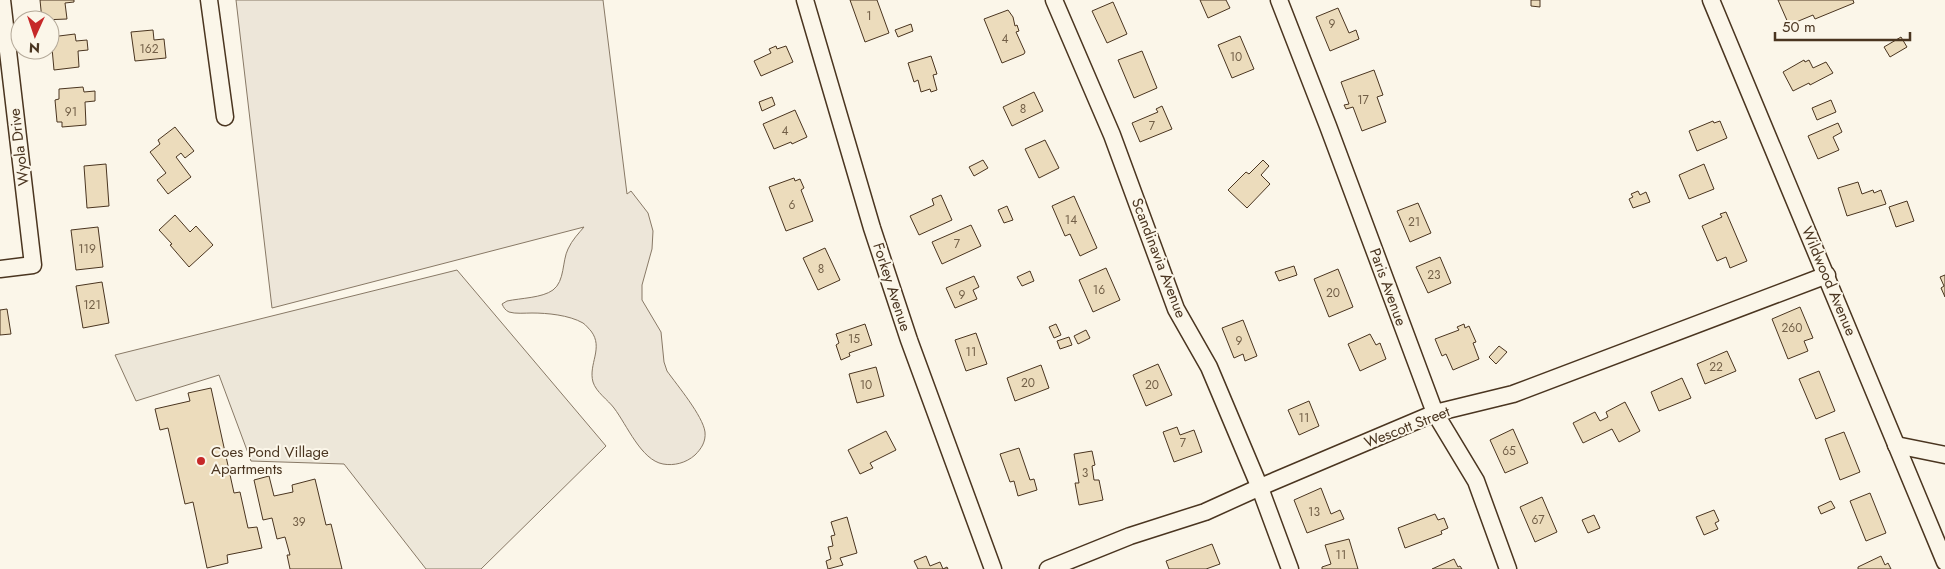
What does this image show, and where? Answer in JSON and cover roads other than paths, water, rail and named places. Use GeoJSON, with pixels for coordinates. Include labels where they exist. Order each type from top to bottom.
{"type":"FeatureCollection","features":[{"type":"Feature","properties":{"kind":"street","name":"Wyola Drive"},"geometry":{"type":"LineString","coordinates":[[0,269],[33,265],[2,0]]}},
{"type":"Feature","properties":{"kind":"street"},"geometry":{"type":"LineString","coordinates":[[209,0],[225,117]]}},
{"type":"Feature","properties":{"kind":"street","name":"Forkey Avenue"},"geometry":{"type":"LineString","coordinates":[[805,0],[876,238],[912,348],[993,569]]}},
{"type":"Feature","properties":{"kind":"street","name":"Scandinavia Avenue"},"geometry":{"type":"LineString","coordinates":[[1054,0],[1112,135],[1176,309],[1209,367],[1260,488],[1290,569]]}},
{"type":"Feature","properties":{"kind":"street","name":"Paris Avenue"},"geometry":{"type":"LineString","coordinates":[[1279,0],[1435,414],[1476,481],[1508,569]]}},
{"type":"Feature","properties":{"kind":"street","name":"Wildwood Avenue"},"geometry":{"type":"LineString","coordinates":[[1712,0],[1945,562]]}},
{"type":"Feature","properties":{"kind":"street","name":"Wescott Street"},"geometry":{"type":"LineString","coordinates":[[1048,569],[1130,536],[1205,512],[1435,414],[1513,394],[1827,275]]}},
{"type":"Feature","properties":{"kind":"street"},"geometry":{"type":"LineString","coordinates":[[1896,445],[1945,456]]}},
{"type":"Feature","properties":{"kind":"place","name":"Coes Pond Village Apartments"},"geometry":{"type":"Point","coordinates":[201,461]}}]}
